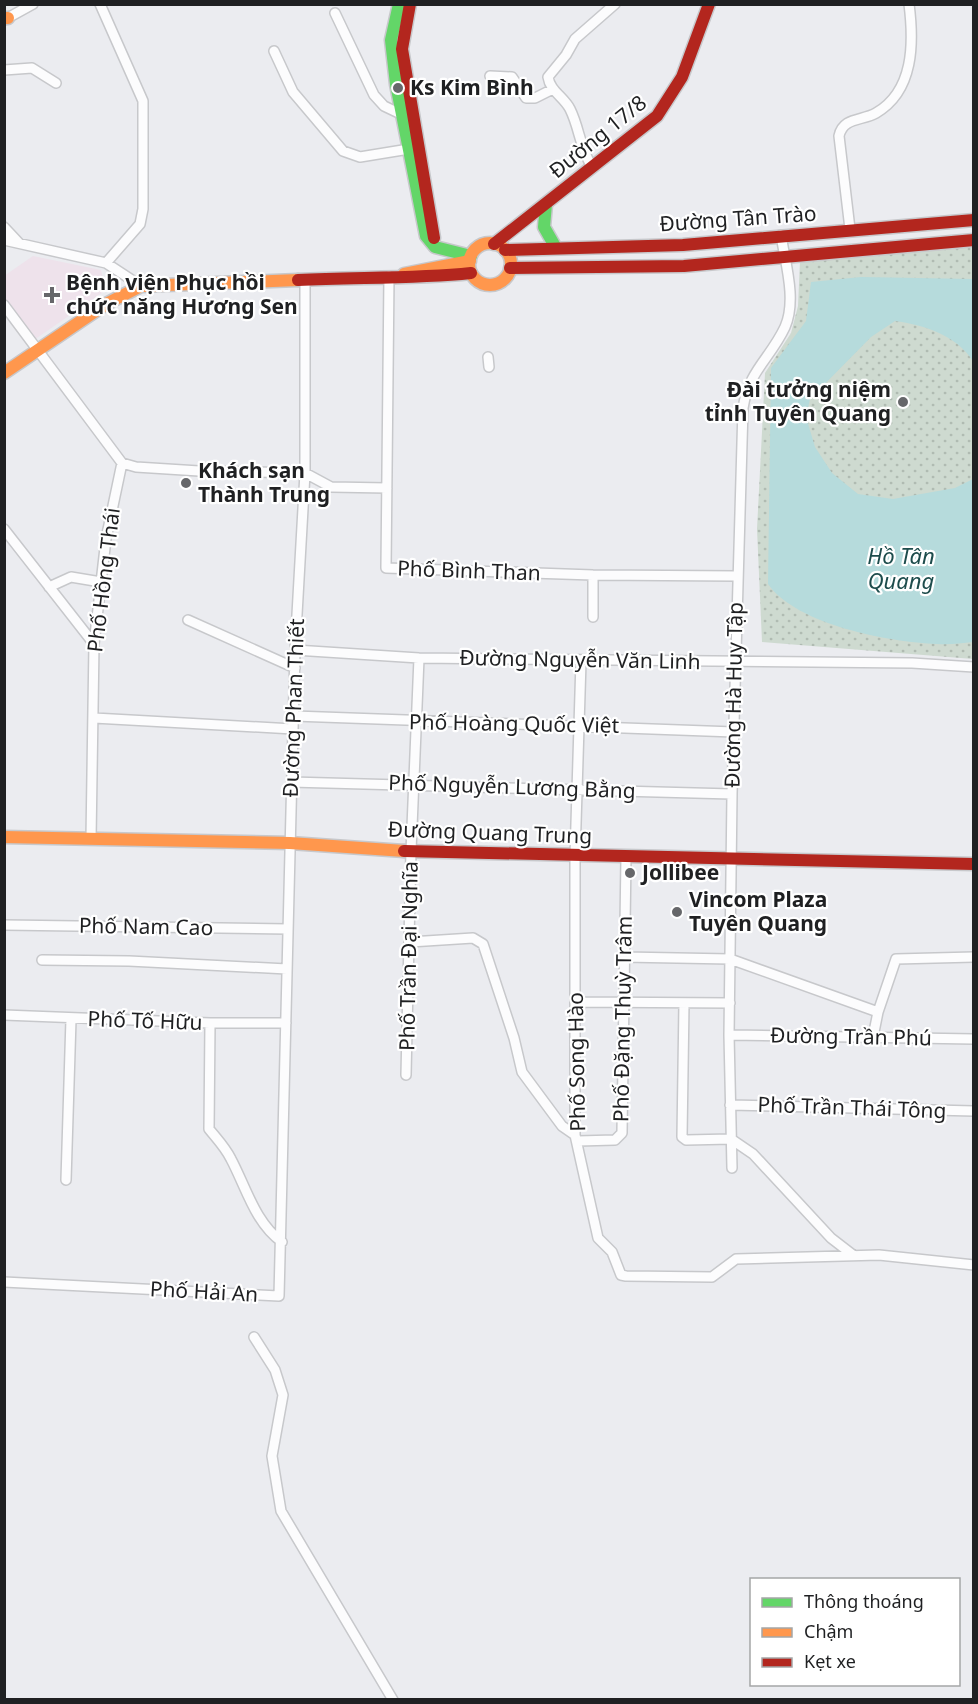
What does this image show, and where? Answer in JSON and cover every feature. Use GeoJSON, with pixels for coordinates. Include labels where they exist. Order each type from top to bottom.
{"type":"FeatureCollection","features":[{"type":"Feature","properties":{"kind":"main road"},"geometry":{"type":"LineString","coordinates":[[399,4],[392,40],[434,234],[433,245]]}},
{"type":"Feature","properties":{"kind":"main road"},"geometry":{"type":"LineString","coordinates":[[410,4],[402,49],[409,149],[426,236],[433,245],[471,263],[481,283],[491,285],[504,280],[510,268],[509,255],[499,247],[480,246],[471,263]]}},
{"type":"Feature","properties":{"kind":"main road","name":"Đường 17/8"},"geometry":{"type":"LineString","coordinates":[[499,247],[546,204],[657,116],[670,102],[681,82],[709,4]]}},
{"type":"Feature","properties":{"kind":"main road"},"geometry":{"type":"LineString","coordinates":[[546,204],[542,224],[547,238],[556,248]]}},
{"type":"Feature","properties":{"kind":"main road","name":"Đường Tân Trào"},"geometry":{"type":"LineString","coordinates":[[499,247],[556,248],[683,244],[974,220]]}},
{"type":"Feature","properties":{"kind":"main road","name":"Đường Tân Trào"},"geometry":{"type":"LineString","coordinates":[[510,268],[684,266],[886,246],[974,240]]}},
{"type":"Feature","properties":{"kind":"main road"},"geometry":{"type":"LineString","coordinates":[[4,373],[106,304],[141,286],[393,276],[421,268],[471,263]]}},
{"type":"Feature","properties":{"kind":"main road","name":"Đường Quang Trung"},"geometry":{"type":"LineString","coordinates":[[4,837],[290,843],[411,851],[575,856],[974,864]]}},
{"type":"Feature","properties":{"kind":"street"},"geometry":{"type":"LineString","coordinates":[[6,18],[33,4]]}},
{"type":"Feature","properties":{"kind":"street"},"geometry":{"type":"LineString","coordinates":[[100,4],[140,93],[144,112],[143,209],[140,224],[106,263]]}},
{"type":"Feature","properties":{"kind":"street"},"geometry":{"type":"LineString","coordinates":[[592,167],[582,151],[568,105],[553,88],[548,77],[566,56],[575,39],[615,4]]}},
{"type":"Feature","properties":{"kind":"street"},"geometry":{"type":"LineString","coordinates":[[850,229],[839,135],[841,127],[847,122],[875,113],[892,101],[904,85],[910,62],[909,4]]}},
{"type":"Feature","properties":{"kind":"street"},"geometry":{"type":"LineString","coordinates":[[335,13],[374,95],[384,106],[408,116]]}},
{"type":"Feature","properties":{"kind":"street"},"geometry":{"type":"LineString","coordinates":[[274,51],[293,92],[343,151],[360,157],[409,149]]}},
{"type":"Feature","properties":{"kind":"street"},"geometry":{"type":"LineString","coordinates":[[4,70],[32,68],[56,83]]}},
{"type":"Feature","properties":{"kind":"street"},"geometry":{"type":"LineString","coordinates":[[490,76],[512,77],[526,98],[535,98],[553,88]]}},
{"type":"Feature","properties":{"kind":"street"},"geometry":{"type":"LineString","coordinates":[[4,227],[10,244],[106,263],[141,286]]}},
{"type":"Feature","properties":{"kind":"street","name":"Đường Hà Huy Tập"},"geometry":{"type":"LineString","coordinates":[[732,1168],[729,1035],[732,794],[742,408],[750,379],[786,325],[789,291],[781,235]]}},
{"type":"Feature","properties":{"kind":"street","name":"Phố Bình Than"},"geometry":{"type":"LineString","coordinates":[[393,276],[384,563],[390,570],[736,576]]}},
{"type":"Feature","properties":{"kind":"street","name":"Đường Phan Thiết"},"geometry":{"type":"LineString","coordinates":[[283,1136],[295,650],[305,473],[305,279]]}},
{"type":"Feature","properties":{"kind":"street"},"geometry":{"type":"LineString","coordinates":[[4,305],[122,463],[136,467],[199,471],[305,473],[331,487],[387,488]]}},
{"type":"Feature","properties":{"kind":"street","name":"Phố Hồng Thái"},"geometry":{"type":"LineString","coordinates":[[91,839],[94,644],[106,539],[122,463]]}},
{"type":"Feature","properties":{"kind":"street"},"geometry":{"type":"LineString","coordinates":[[4,529],[94,644]]}},
{"type":"Feature","properties":{"kind":"street"},"geometry":{"type":"LineString","coordinates":[[593,575],[593,617]]}},
{"type":"Feature","properties":{"kind":"street"},"geometry":{"type":"LineString","coordinates":[[49,587],[71,576],[101,582]]}},
{"type":"Feature","properties":{"kind":"street"},"geometry":{"type":"LineString","coordinates":[[188,620],[295,668]]}},
{"type":"Feature","properties":{"kind":"street","name":"Đường Nguyễn Văn Linh"},"geometry":{"type":"LineString","coordinates":[[295,650],[419,658],[912,663],[974,667]]}},
{"type":"Feature","properties":{"kind":"street","name":"Phố Trần Đại Nghĩa"},"geometry":{"type":"LineString","coordinates":[[406,1075],[411,851],[419,658]]}},
{"type":"Feature","properties":{"kind":"street","name":"Phố Song Hào"},"geometry":{"type":"LineString","coordinates":[[581,661],[581,724],[575,856],[576,1138],[598,1238],[612,1252],[621,1275],[712,1277],[736,1259],[853,1255],[911,1257],[974,1265]]}},
{"type":"Feature","properties":{"kind":"street","name":"Phố Hoàng Quốc Việt"},"geometry":{"type":"LineString","coordinates":[[294,716],[416,722],[581,724],[734,732]]}},
{"type":"Feature","properties":{"kind":"street"},"geometry":{"type":"LineString","coordinates":[[94,718],[293,729]]}},
{"type":"Feature","properties":{"kind":"street","name":"Phố Nguyễn Lương Bằng"},"geometry":{"type":"LineString","coordinates":[[291,782],[415,783],[732,794]]}},
{"type":"Feature","properties":{"kind":"street","name":"Phố Đặng Thuỳ Trâm"},"geometry":{"type":"LineString","coordinates":[[576,1138],[615,1140],[622,1133],[626,857]]}},
{"type":"Feature","properties":{"kind":"street","name":"Phố Nam Cao"},"geometry":{"type":"LineString","coordinates":[[4,925],[288,929]]}},
{"type":"Feature","properties":{"kind":"street"},"geometry":{"type":"LineString","coordinates":[[410,942],[473,938],[483,944],[514,1038],[522,1072],[562,1126],[576,1138]]}},
{"type":"Feature","properties":{"kind":"street"},"geometry":{"type":"LineString","coordinates":[[624,957],[730,958],[878,1011]]}},
{"type":"Feature","properties":{"kind":"street"},"geometry":{"type":"LineString","coordinates":[[873,1037],[878,1011],[896,958],[974,957]]}},
{"type":"Feature","properties":{"kind":"street"},"geometry":{"type":"LineString","coordinates":[[42,960],[129,961],[287,969]]}},
{"type":"Feature","properties":{"kind":"street"},"geometry":{"type":"LineString","coordinates":[[576,1002],[730,1003]]}},
{"type":"Feature","properties":{"kind":"street"},"geometry":{"type":"LineString","coordinates":[[684,1003],[681,1132],[686,1140],[731,1138],[753,1154],[831,1238],[853,1255]]}},
{"type":"Feature","properties":{"kind":"street","name":"Phố Tố Hữu"},"geometry":{"type":"LineString","coordinates":[[4,1015],[210,1023],[286,1023]]}},
{"type":"Feature","properties":{"kind":"street"},"geometry":{"type":"LineString","coordinates":[[66,1180],[71,1019]]}},
{"type":"Feature","properties":{"kind":"street"},"geometry":{"type":"LineString","coordinates":[[210,1023],[209,1129],[219,1137],[266,1230],[281,1242]]}},
{"type":"Feature","properties":{"kind":"street","name":"Đường Trần Phú"},"geometry":{"type":"LineString","coordinates":[[729,1035],[974,1039]]}},
{"type":"Feature","properties":{"kind":"street","name":"Phố Trần Thái Tông"},"geometry":{"type":"LineString","coordinates":[[730,1105],[974,1111]]}},
{"type":"Feature","properties":{"kind":"street","name":"Phố Hải An"},"geometry":{"type":"LineString","coordinates":[[4,1282],[279,1296],[283,1136]]}},
{"type":"Feature","properties":{"kind":"street"},"geometry":{"type":"LineString","coordinates":[[254,1337],[275,1370],[283,1395],[272,1456],[281,1511],[393,1700]]}},
{"type":"Feature","properties":{"kind":"shaded area"},"geometry":{"type":"Polygon","coordinates":[[[973,244],[973,659],[762,642],[757,529],[765,373],[791,333],[798,306],[800,261],[973,244]]]}},
{"type":"Feature","properties":{"kind":"shaded area","name":"Bệnh viện Phục hồi chức năng Hương Sen"},"geometry":{"type":"Polygon","coordinates":[[[33,256],[101,270],[106,290],[34,340],[5,299],[4,276],[33,256]]]}},
{"type":"Feature","properties":{"kind":"water","name":"Hồ Tân Quang"},"geometry":{"type":"Polygon","coordinates":[[[861,277],[973,279],[973,361],[958,344],[948,338],[917,325],[895,321],[871,337],[810,399],[806,417],[815,447],[832,473],[858,494],[893,499],[955,488],[973,479],[973,642],[917,643],[845,629],[800,610],[782,598],[768,584],[771,368],[806,321],[811,282],[861,277]]]}},
{"type":"Feature","properties":{"kind":"traffic: fast"},"geometry":{"type":"LineString","coordinates":[[399,4],[391,40],[396,84],[426,236],[435,247],[471,256]]}},
{"type":"Feature","properties":{"kind":"traffic: fast"},"geometry":{"type":"LineString","coordinates":[[546,204],[544,227],[556,248]]}},
{"type":"Feature","properties":{"kind":"traffic: slow"},"geometry":{"type":"LineString","coordinates":[[490,243],[505,249],[511,264],[505,279],[490,285],[475,279],[469,264],[475,249],[490,243]]}},
{"type":"Feature","properties":{"kind":"traffic: slow"},"geometry":{"type":"LineString","coordinates":[[404,274],[470,261]]}},
{"type":"Feature","properties":{"kind":"traffic: slow"},"geometry":{"type":"LineString","coordinates":[[4,373],[106,304],[141,286],[298,280]]}},
{"type":"Feature","properties":{"kind":"traffic: slow"},"geometry":{"type":"LineString","coordinates":[[4,837],[290,843],[404,851]]}},
{"type":"Feature","properties":{"kind":"traffic: jam"},"geometry":{"type":"LineString","coordinates":[[410,4],[402,49],[434,238]]}},
{"type":"Feature","properties":{"kind":"traffic: jam"},"geometry":{"type":"LineString","coordinates":[[494,244],[657,116],[682,77],[709,4]]}},
{"type":"Feature","properties":{"kind":"traffic: jam"},"geometry":{"type":"LineString","coordinates":[[505,250],[683,245],[974,220]]}},
{"type":"Feature","properties":{"kind":"traffic: jam"},"geometry":{"type":"LineString","coordinates":[[510,268],[684,266],[974,240]]}},
{"type":"Feature","properties":{"kind":"traffic: jam"},"geometry":{"type":"LineString","coordinates":[[298,280],[471,273]]}},
{"type":"Feature","properties":{"kind":"traffic: jam"},"geometry":{"type":"LineString","coordinates":[[404,851],[974,864]]}},
{"type":"Feature","properties":{"kind":"place","name":"Ks Kim Bình"},"geometry":{"type":"Point","coordinates":[398,88]}},
{"type":"Feature","properties":{"kind":"place","name":"Bệnh viện Phục hồi chức năng Hương Sen"},"geometry":{"type":"Point","coordinates":[52,295]}},
{"type":"Feature","properties":{"kind":"place","name":"Đài tưởng niệm tỉnh Tuyên Quang"},"geometry":{"type":"Point","coordinates":[903,402]}},
{"type":"Feature","properties":{"kind":"place","name":"Khách sạn Thành Trung"},"geometry":{"type":"Point","coordinates":[186,483]}},
{"type":"Feature","properties":{"kind":"place","name":"Jollibee"},"geometry":{"type":"Point","coordinates":[630,873]}},
{"type":"Feature","properties":{"kind":"place","name":"Vincom Plaza Tuyên Quang"},"geometry":{"type":"Point","coordinates":[677,912]}}]}
